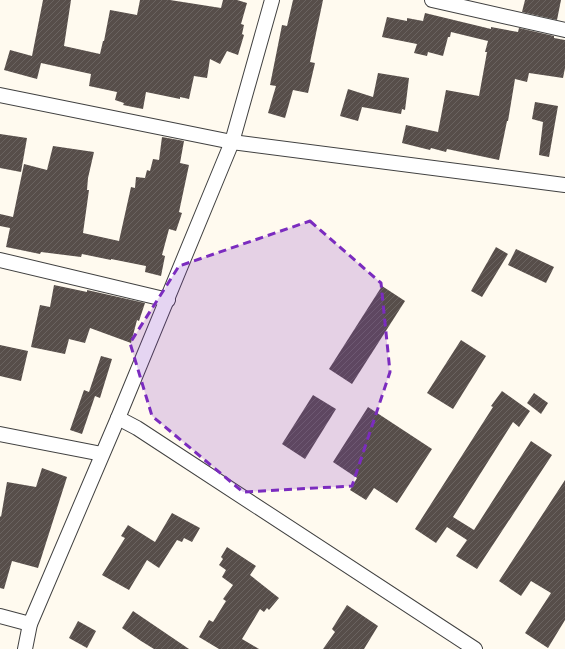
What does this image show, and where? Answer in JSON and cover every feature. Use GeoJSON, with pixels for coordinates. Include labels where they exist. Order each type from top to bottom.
{"type":"FeatureCollection","features":[{"type":"Feature","properties":{"kind":"street"},"geometry":{"type":"LineString","coordinates":[[26,649],[30,624],[168,300],[232,142],[272,0]]}},
{"type":"Feature","properties":{"kind":"street"},"geometry":{"type":"LineString","coordinates":[[438,1],[565,30]]}},
{"type":"Feature","properties":{"kind":"street"},"geometry":{"type":"LineString","coordinates":[[0,95],[232,142],[565,185]]}},
{"type":"Feature","properties":{"kind":"street"},"geometry":{"type":"LineString","coordinates":[[0,260],[168,300]]}},
{"type":"Feature","properties":{"kind":"street"},"geometry":{"type":"LineString","coordinates":[[118,418],[137,428],[475,649]]}},
{"type":"Feature","properties":{"kind":"street"},"geometry":{"type":"LineString","coordinates":[[0,434],[102,454]]}},
{"type":"Feature","properties":{"kind":"street"},"geometry":{"type":"LineString","coordinates":[[0,616],[30,624]]}},
{"type":"Feature","properties":{"kind":"highlighted area"},"geometry":{"type":"Polygon","coordinates":[[[310,221],[381,283],[390,372],[352,486],[243,492],[152,416],[130,343],[179,266],[310,221]]]}},
{"type":"Feature","properties":{"kind":"building"},"geometry":{"type":"Polygon","coordinates":[[[43,0],[71,0],[64,46],[100,54],[110,10],[137,15],[140,0],[170,0],[221,8],[223,0],[237,0],[247,3],[241,24],[244,25],[242,34],[244,35],[238,55],[227,51],[220,64],[210,59],[207,78],[194,76],[189,99],[180,97],[180,99],[146,92],[143,109],[123,105],[124,103],[115,100],[117,92],[89,86],[91,74],[41,63],[37,79],[4,70],[10,50],[32,56],[43,0]]]}},
{"type":"Feature","properties":{"kind":"building"},"geometry":{"type":"Polygon","coordinates":[[[293,0],[323,0],[310,62],[315,63],[308,93],[293,90],[285,118],[268,113],[276,86],[270,85],[282,25],[287,26],[293,0]]]}},
{"type":"Feature","properties":{"kind":"building"},"geometry":{"type":"Polygon","coordinates":[[[525,0],[561,0],[557,20],[522,12],[525,0]]]}},
{"type":"Feature","properties":{"kind":"building"},"geometry":{"type":"Polygon","coordinates":[[[425,13],[491,29],[491,27],[518,32],[519,28],[565,40],[565,68],[563,78],[529,73],[527,82],[515,79],[508,121],[499,160],[447,149],[446,152],[431,148],[430,150],[402,143],[406,125],[438,132],[446,90],[479,96],[487,52],[485,52],[488,41],[451,32],[450,37],[448,37],[443,56],[428,52],[427,56],[414,53],[417,44],[382,37],[387,17],[407,21],[407,18],[423,21],[425,13]]]}},
{"type":"Feature","properties":{"kind":"building"},"geometry":{"type":"Polygon","coordinates":[[[378,73],[409,78],[405,110],[402,109],[401,114],[362,107],[358,121],[340,116],[348,89],[373,97],[378,73]]]}},
{"type":"Feature","properties":{"kind":"building"},"geometry":{"type":"Polygon","coordinates":[[[535,102],[558,106],[549,157],[539,155],[543,122],[532,119],[535,102]]]}},
{"type":"Feature","properties":{"kind":"building"},"geometry":{"type":"Polygon","coordinates":[[[0,134],[27,138],[21,172],[0,168],[0,134]]]}},
{"type":"Feature","properties":{"kind":"building"},"geometry":{"type":"Polygon","coordinates":[[[162,137],[184,141],[180,163],[189,165],[179,212],[182,213],[176,231],[169,229],[162,255],[165,256],[161,276],[145,272],[146,266],[111,259],[82,254],[81,257],[41,252],[40,254],[6,247],[10,228],[0,226],[0,214],[13,217],[24,164],[47,170],[53,146],[94,152],[88,178],[87,190],[89,190],[83,233],[119,241],[131,187],[135,188],[136,177],[145,178],[147,170],[150,171],[153,159],[159,160],[162,137]]]}},
{"type":"Feature","properties":{"kind":"building"},"geometry":{"type":"Polygon","coordinates":[[[496,247],[508,254],[482,297],[471,291],[496,247]]]}},
{"type":"Feature","properties":{"kind":"building"},"geometry":{"type":"Polygon","coordinates":[[[516,249],[554,267],[546,283],[508,265],[516,249]]]}},
{"type":"Feature","properties":{"kind":"building"},"geometry":{"type":"Polygon","coordinates":[[[54,285],[87,292],[87,290],[145,303],[139,321],[137,320],[131,343],[90,328],[85,343],[69,339],[65,354],[31,347],[40,305],[50,307],[54,285]]]}},
{"type":"Feature","properties":{"kind":"building"},"geometry":{"type":"Polygon","coordinates":[[[382,286],[405,301],[352,384],[329,369],[382,286]]]}},
{"type":"Feature","properties":{"kind":"building"},"geometry":{"type":"Polygon","coordinates":[[[461,340],[486,356],[453,409],[427,393],[461,340]]]}},
{"type":"Feature","properties":{"kind":"building"},"geometry":{"type":"Polygon","coordinates":[[[0,345],[28,351],[21,381],[0,376],[0,345]]]}},
{"type":"Feature","properties":{"kind":"building"},"geometry":{"type":"Polygon","coordinates":[[[101,356],[112,359],[100,398],[95,396],[82,434],[70,430],[84,390],[89,392],[101,356]]]}},
{"type":"Feature","properties":{"kind":"building"},"geometry":{"type":"Polygon","coordinates":[[[502,391],[530,411],[519,427],[513,422],[453,517],[474,530],[531,441],[552,455],[477,569],[456,556],[467,540],[447,527],[436,543],[415,529],[493,407],[491,406],[502,391]]]}},
{"type":"Feature","properties":{"kind":"building"},"geometry":{"type":"Polygon","coordinates":[[[534,393],[548,403],[541,414],[527,403],[534,393]]]}},
{"type":"Feature","properties":{"kind":"building"},"geometry":{"type":"Polygon","coordinates":[[[313,395],[336,409],[305,459],[282,444],[313,395]]]}},
{"type":"Feature","properties":{"kind":"building"},"geometry":{"type":"Polygon","coordinates":[[[368,407],[432,449],[397,503],[374,488],[366,500],[350,490],[357,478],[333,462],[368,407]]]}},
{"type":"Feature","properties":{"kind":"building"},"geometry":{"type":"Polygon","coordinates":[[[42,468],[67,477],[38,568],[12,561],[4,589],[0,588],[0,516],[1,517],[7,482],[36,487],[42,468]]]}},
{"type":"Feature","properties":{"kind":"building"},"geometry":{"type":"Polygon","coordinates":[[[565,480],[565,620],[548,648],[525,633],[551,593],[531,581],[521,596],[499,581],[565,480]]]}},
{"type":"Feature","properties":{"kind":"building"},"geometry":{"type":"Polygon","coordinates":[[[172,513],[200,528],[192,542],[184,538],[182,542],[177,540],[159,568],[147,560],[129,590],[102,575],[125,538],[121,536],[128,525],[155,542],[172,513]]]}},
{"type":"Feature","properties":{"kind":"building"},"geometry":{"type":"Polygon","coordinates":[[[227,547],[256,566],[250,575],[279,598],[269,610],[267,608],[264,612],[260,609],[242,639],[259,649],[219,649],[199,637],[209,620],[213,622],[226,601],[223,599],[233,585],[222,577],[226,570],[219,565],[223,559],[221,557],[227,547]]]}},
{"type":"Feature","properties":{"kind":"building"},"geometry":{"type":"Polygon","coordinates":[[[347,605],[378,626],[364,649],[323,649],[335,632],[332,629],[347,605]]]}},
{"type":"Feature","properties":{"kind":"building"},"geometry":{"type":"Polygon","coordinates":[[[133,611],[189,649],[154,649],[141,641],[122,628],[133,611]]]}},
{"type":"Feature","properties":{"kind":"building"},"geometry":{"type":"Polygon","coordinates":[[[78,621],[96,631],[87,648],[69,638],[78,621]]]}}]}
